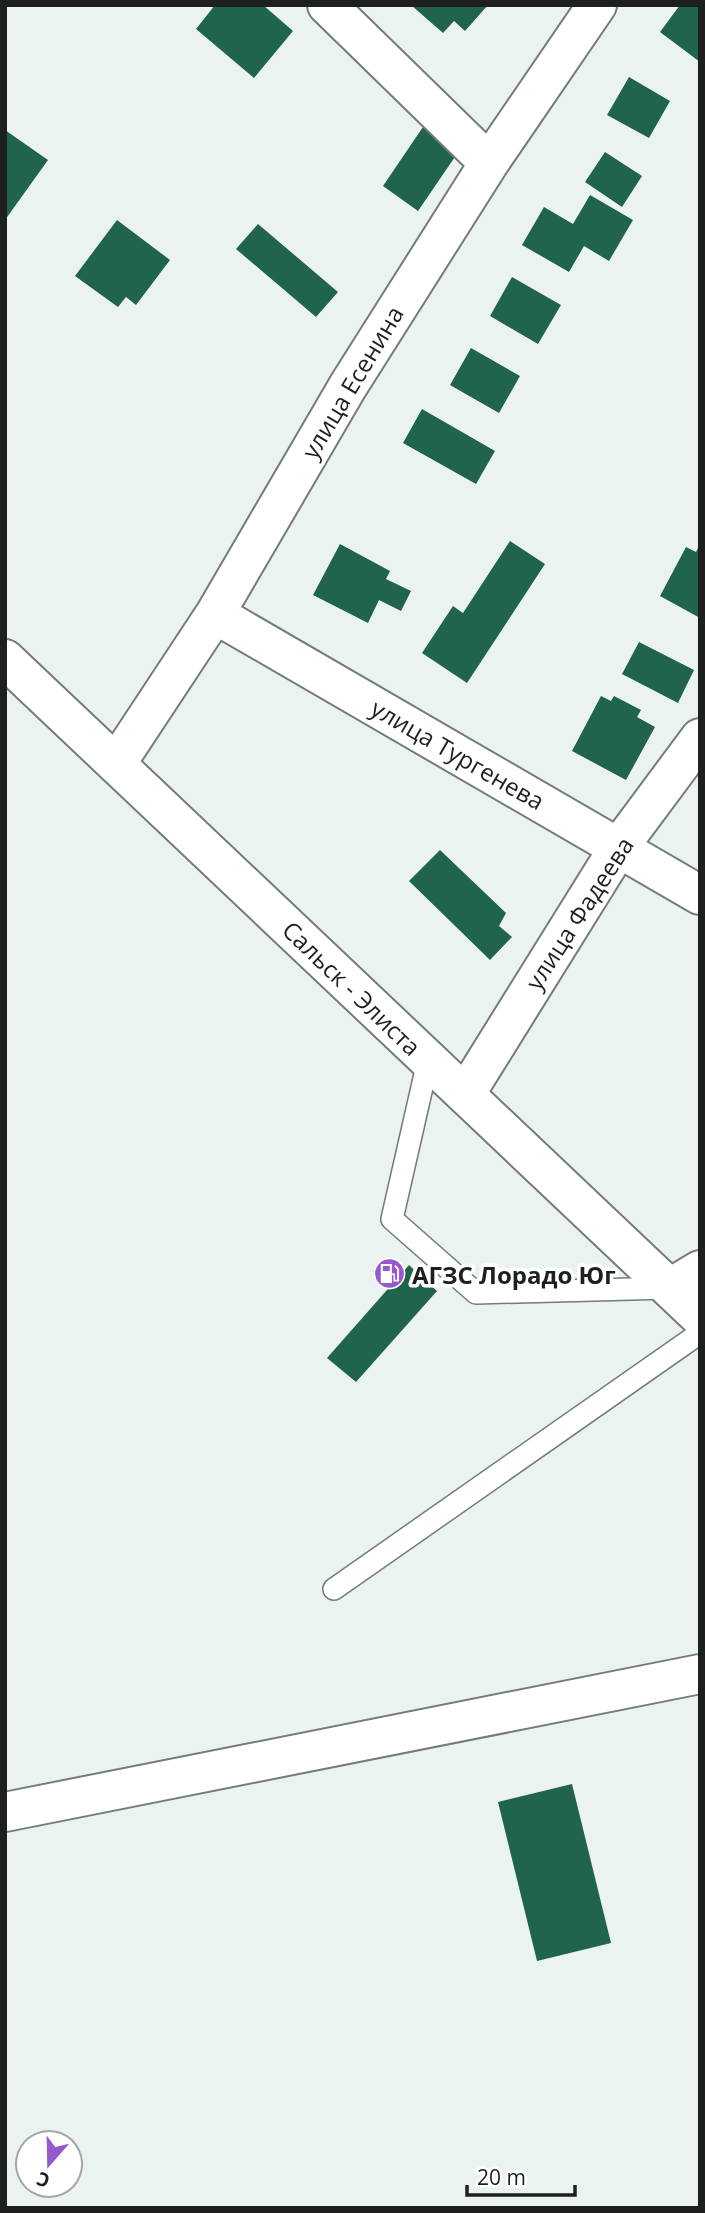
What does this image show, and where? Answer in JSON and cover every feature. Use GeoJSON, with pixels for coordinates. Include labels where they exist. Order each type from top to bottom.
{"type":"FeatureCollection","features":[{"type":"Feature","properties":{"kind":"street"},"geometry":{"type":"LineString","coordinates":[[327,5],[489,163]]}},
{"type":"Feature","properties":{"kind":"street","name":"улица Есенина"},"geometry":{"type":"LineString","coordinates":[[116,764],[215,614],[348,386],[489,163],[597,5]]}},
{"type":"Feature","properties":{"kind":"street","name":"улица Тургенева"},"geometry":{"type":"LineString","coordinates":[[215,614],[700,895]]}},
{"type":"Feature","properties":{"kind":"street","name":"Сальск - Элиста"},"geometry":{"type":"LineString","coordinates":[[5,659],[428,1061],[685,1279],[700,1317]]}},
{"type":"Feature","properties":{"kind":"street","name":"улица Фадеева"},"geometry":{"type":"LineString","coordinates":[[466,1093],[619,847],[700,738]]}},
{"type":"Feature","properties":{"kind":"street"},"geometry":{"type":"LineString","coordinates":[[5,1812],[700,1674]]}},
{"type":"Feature","properties":{"kind":"lane"},"geometry":{"type":"LineString","coordinates":[[428,1061],[392,1219],[476,1293],[685,1279]]}},
{"type":"Feature","properties":{"kind":"lane"},"geometry":{"type":"LineString","coordinates":[[334,1589],[700,1333]]}},
{"type":"Feature","properties":{"kind":"building"},"geometry":{"type":"Polygon","coordinates":[[[215,5],[263,5],[293,31],[254,78],[196,29],[215,5]]]}},
{"type":"Feature","properties":{"kind":"building"},"geometry":{"type":"Polygon","coordinates":[[[411,5],[488,5],[465,31],[454,21],[443,33],[411,5]]]}},
{"type":"Feature","properties":{"kind":"building"},"geometry":{"type":"Polygon","coordinates":[[[680,5],[700,7],[700,62],[660,32],[680,5]]]}},
{"type":"Feature","properties":{"kind":"building"},"geometry":{"type":"Polygon","coordinates":[[[629,77],[670,101],[649,138],[607,115],[629,77]]]}},
{"type":"Feature","properties":{"kind":"building"},"geometry":{"type":"Polygon","coordinates":[[[425,124],[461,148],[418,211],[383,186],[425,124]]]}},
{"type":"Feature","properties":{"kind":"building"},"geometry":{"type":"Polygon","coordinates":[[[5,130],[48,160],[5,220],[5,130]]]}},
{"type":"Feature","properties":{"kind":"building"},"geometry":{"type":"Polygon","coordinates":[[[605,152],[642,176],[622,207],[585,182],[605,152]]]}},
{"type":"Feature","properties":{"kind":"building"},"geometry":{"type":"Polygon","coordinates":[[[590,195],[633,220],[609,261],[584,246],[569,272],[522,245],[544,207],[573,224],[590,195]]]}},
{"type":"Feature","properties":{"kind":"building"},"geometry":{"type":"Polygon","coordinates":[[[117,220],[170,260],[136,305],[126,297],[118,307],[75,276],[117,220]]]}},
{"type":"Feature","properties":{"kind":"building"},"geometry":{"type":"Polygon","coordinates":[[[258,224],[338,292],[316,317],[236,249],[258,224]]]}},
{"type":"Feature","properties":{"kind":"building"},"geometry":{"type":"Polygon","coordinates":[[[512,277],[561,305],[538,344],[490,316],[512,277]]]}},
{"type":"Feature","properties":{"kind":"building"},"geometry":{"type":"Polygon","coordinates":[[[471,348],[520,376],[499,413],[450,385],[471,348]]]}},
{"type":"Feature","properties":{"kind":"building"},"geometry":{"type":"Polygon","coordinates":[[[422,409],[495,451],[476,484],[403,443],[422,409]]]}},
{"type":"Feature","properties":{"kind":"building"},"geometry":{"type":"Polygon","coordinates":[[[510,541],[545,564],[467,683],[422,653],[453,606],[463,613],[510,541]]]}},
{"type":"Feature","properties":{"kind":"building"},"geometry":{"type":"Polygon","coordinates":[[[340,544],[390,571],[386,579],[411,591],[401,611],[379,600],[368,623],[313,595],[340,544]]]}},
{"type":"Feature","properties":{"kind":"building"},"geometry":{"type":"Polygon","coordinates":[[[700,544],[700,618],[660,596],[686,547],[696,552],[700,544]]]}},
{"type":"Feature","properties":{"kind":"building"},"geometry":{"type":"Polygon","coordinates":[[[639,642],[694,670],[678,703],[622,674],[639,642]]]}},
{"type":"Feature","properties":{"kind":"building"},"geometry":{"type":"Polygon","coordinates":[[[601,696],[611,701],[614,696],[641,710],[637,717],[655,727],[626,780],[572,751],[601,696]]]}},
{"type":"Feature","properties":{"kind":"building"},"geometry":{"type":"Polygon","coordinates":[[[440,850],[506,913],[499,926],[512,937],[490,960],[409,881],[440,850]]]}},
{"type":"Feature","properties":{"kind":"building"},"geometry":{"type":"Polygon","coordinates":[[[409,1265],[437,1291],[356,1382],[327,1358],[409,1265]]]}},
{"type":"Feature","properties":{"kind":"building"},"geometry":{"type":"Polygon","coordinates":[[[572,1784],[611,1943],[537,1961],[498,1802],[572,1784]]]}},
{"type":"Feature","properties":{"kind":"place","name":"АГЗС Лорадо Юг"},"geometry":{"type":"Point","coordinates":[389,1274]}}]}
